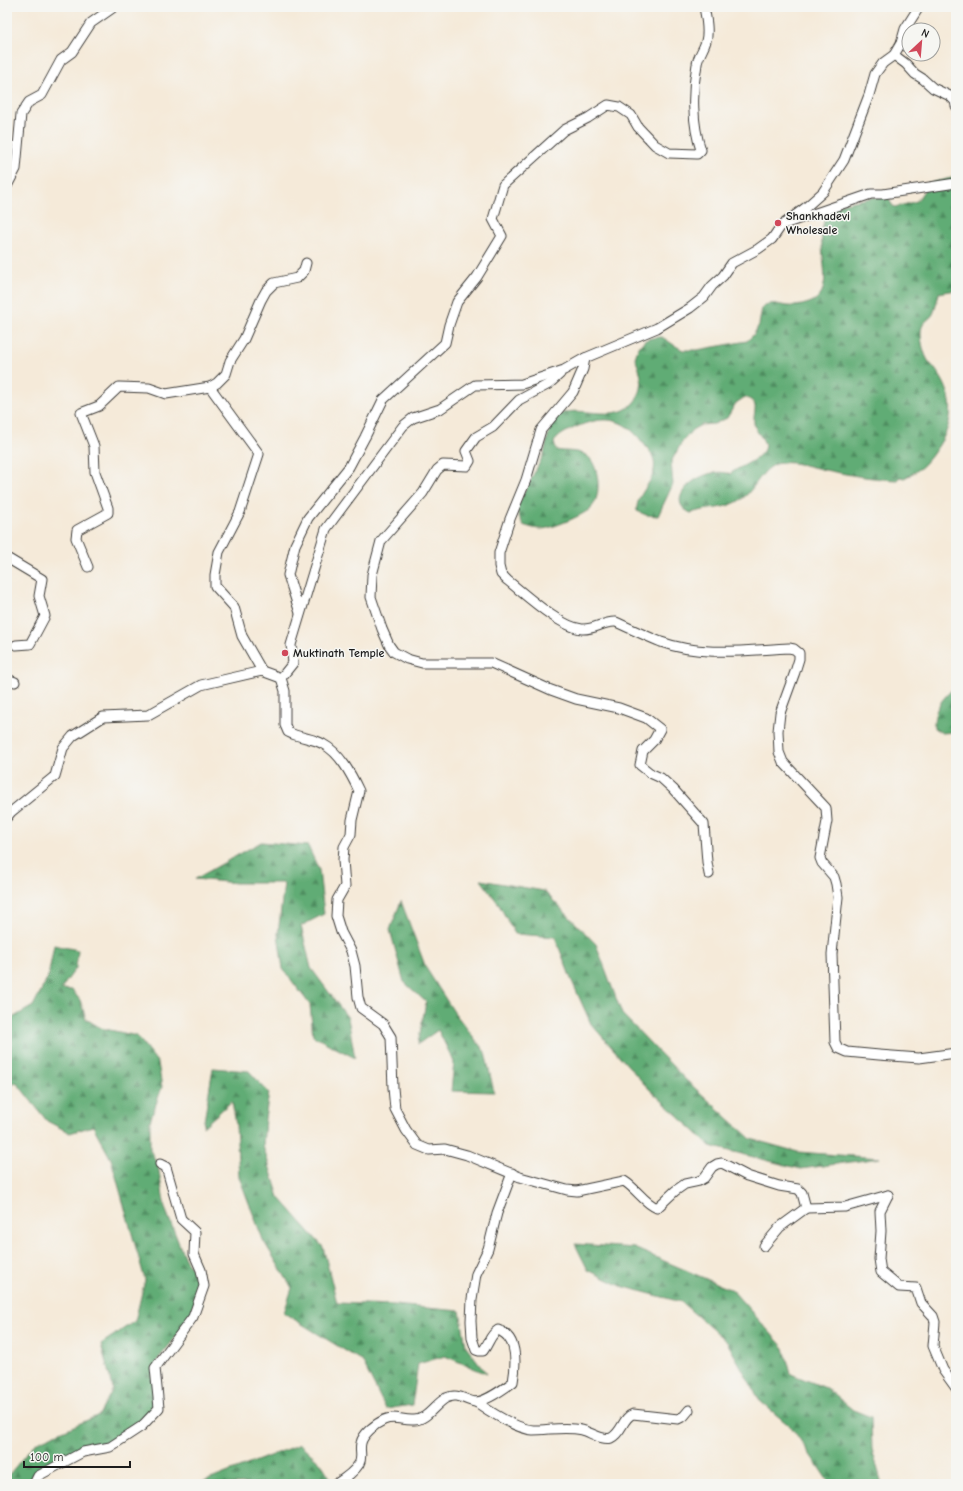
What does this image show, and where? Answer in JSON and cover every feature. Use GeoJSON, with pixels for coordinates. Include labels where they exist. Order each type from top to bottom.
{"type":"FeatureCollection","features":[{"type":"Feature","properties":{"kind":"street"},"geometry":{"type":"LineString","coordinates":[[7,186],[16,169],[21,114],[29,102],[42,95],[61,60],[72,52],[91,23],[114,7]]}},
{"type":"Feature","properties":{"kind":"street"},"geometry":{"type":"LineString","coordinates":[[300,613],[288,575],[295,546],[308,518],[349,467],[383,400],[445,342],[457,302],[478,278],[502,236],[493,219],[502,185],[564,130],[588,118],[608,105],[619,107],[631,115],[638,127],[656,145],[669,153],[697,154],[701,150],[696,135],[694,100],[697,62],[707,40],[704,7]]}},
{"type":"Feature","properties":{"kind":"street"},"geometry":{"type":"LineString","coordinates":[[280,678],[293,663],[292,645],[300,613],[326,529],[403,426],[413,418],[440,409],[475,385],[522,384],[564,370],[585,358],[657,328],[690,308],[704,297],[712,286],[723,276],[732,263],[758,249],[772,239],[780,226],[805,208],[823,192],[844,160],[869,95],[875,74],[883,63],[894,55],[901,43],[905,29],[919,7]]}},
{"type":"Feature","properties":{"kind":"street"},"geometry":{"type":"LineString","coordinates":[[894,55],[933,88],[950,96],[955,101],[956,106]]}},
{"type":"Feature","properties":{"kind":"street"},"geometry":{"type":"LineString","coordinates":[[780,226],[870,194],[883,194],[956,183]]}},
{"type":"Feature","properties":{"kind":"street"},"geometry":{"type":"LineString","coordinates":[[88,567],[76,538],[77,530],[108,513],[108,508],[95,472],[94,446],[81,413],[99,406],[120,387],[149,388],[166,394],[210,387],[217,383],[226,374],[230,360],[239,350],[266,291],[274,283],[297,278],[304,271],[306,263]]}},
{"type":"Feature","properties":{"kind":"street"},"geometry":{"type":"LineString","coordinates":[[585,358],[583,369],[573,392],[541,430],[526,480],[510,519],[500,553],[499,566],[501,574],[557,619],[571,627],[584,629],[609,622],[616,622],[661,642],[684,648],[732,652],[789,648],[794,649],[799,654],[799,660],[780,713],[778,731],[779,752],[783,762],[826,808],[826,821],[820,858],[822,863],[834,877],[838,897],[832,954],[835,1042],[838,1048],[847,1052],[879,1055],[919,1058],[956,1053]]}},
{"type":"Feature","properties":{"kind":"street"},"geometry":{"type":"LineString","coordinates":[[564,370],[549,384],[519,400],[493,427],[476,437],[466,451],[470,461],[467,466],[443,465],[437,470],[424,493],[381,541],[372,575],[371,597],[389,645],[394,652],[407,659],[422,663],[491,664],[576,699],[619,708],[646,718],[660,729],[654,740],[643,751],[640,766],[661,778],[673,789],[704,824],[709,874]]}},
{"type":"Feature","properties":{"kind":"street"},"geometry":{"type":"LineString","coordinates":[[210,387],[259,454],[240,512],[220,552],[215,575],[215,586],[234,607],[242,636],[262,670],[280,678],[285,691],[285,725],[288,732],[298,737],[323,744],[334,752],[351,775],[359,791],[352,820],[352,834],[344,847],[343,860],[345,886],[337,900],[336,916],[341,932],[351,951],[355,966],[358,997],[361,1008],[383,1024],[391,1037],[395,1109],[406,1130],[417,1145],[429,1150],[445,1149],[467,1155],[512,1174],[553,1187],[576,1191],[624,1182],[631,1186],[646,1202],[657,1208],[685,1184],[699,1181],[704,1178],[712,1167],[722,1163],[747,1176],[779,1186],[798,1189],[802,1193],[806,1208]]}},
{"type":"Feature","properties":{"kind":"street"},"geometry":{"type":"LineString","coordinates":[[7,558],[42,579],[39,596],[45,616],[30,644],[16,646]]}},
{"type":"Feature","properties":{"kind":"street"},"geometry":{"type":"LineString","coordinates":[[7,817],[11,812],[55,776],[63,748],[73,736],[103,717],[148,715],[201,685],[262,670]]}},
{"type":"Feature","properties":{"kind":"street"},"geometry":{"type":"LineString","coordinates":[[34,1484],[38,1476],[83,1452],[110,1447],[142,1426],[159,1408],[155,1368],[193,1317],[204,1286],[201,1270],[194,1254],[195,1232],[181,1219],[166,1167],[160,1164]]}},
{"type":"Feature","properties":{"kind":"street"},"geometry":{"type":"LineString","coordinates":[[476,1402],[492,1396],[504,1389],[513,1382],[515,1372],[515,1360],[510,1338],[504,1332],[498,1330],[491,1335],[489,1343],[483,1351],[476,1350],[472,1338],[471,1321],[472,1299],[476,1274],[488,1249],[492,1228],[512,1174]]}},
{"type":"Feature","properties":{"kind":"street"},"geometry":{"type":"LineString","coordinates":[[764,1246],[780,1227],[806,1208],[845,1207],[888,1195],[880,1211],[881,1272],[899,1287],[916,1288],[920,1303],[934,1316],[934,1346],[943,1370],[956,1388]]}},
{"type":"Feature","properties":{"kind":"street"},"geometry":{"type":"LineString","coordinates":[[336,1484],[347,1477],[359,1465],[362,1458],[361,1444],[364,1436],[384,1420],[394,1417],[415,1421],[426,1415],[445,1398],[455,1396],[476,1402],[494,1414],[531,1430],[582,1430],[602,1438],[609,1439],[616,1435],[629,1415],[633,1414],[678,1419],[684,1416],[689,1410]]}},
{"type":"Feature","properties":{"kind":"green space"},"geometry":{"type":"Polygon","coordinates":[[[956,177],[956,290],[939,293],[933,314],[921,329],[922,344],[926,356],[946,387],[949,397],[950,416],[948,426],[939,445],[928,460],[916,472],[904,478],[900,477],[897,480],[879,479],[797,464],[780,463],[769,468],[747,494],[737,502],[731,505],[691,513],[683,507],[680,500],[683,492],[689,485],[708,474],[719,472],[730,474],[758,457],[765,447],[754,423],[755,405],[745,397],[736,403],[727,418],[714,424],[701,425],[692,430],[682,442],[671,462],[673,484],[658,516],[646,515],[637,511],[639,498],[653,475],[654,461],[651,454],[628,427],[612,420],[603,420],[584,424],[565,432],[554,442],[556,450],[582,453],[591,459],[597,473],[598,481],[595,503],[587,511],[575,518],[546,528],[536,529],[523,525],[518,514],[517,506],[544,454],[550,427],[554,417],[571,411],[610,413],[620,412],[628,408],[635,401],[640,390],[641,375],[635,358],[639,347],[644,341],[651,338],[662,337],[683,350],[697,350],[747,341],[754,334],[759,325],[762,308],[769,304],[798,306],[806,304],[815,300],[822,292],[824,270],[822,229],[826,216],[834,205],[887,195],[892,205],[895,207],[917,201],[929,183],[956,177]]]}},
{"type":"Feature","properties":{"kind":"green space"},"geometry":{"type":"Polygon","coordinates":[[[956,686],[956,732],[942,733],[934,728],[935,715],[943,699],[956,686]]]}},
{"type":"Feature","properties":{"kind":"green space"},"geometry":{"type":"Polygon","coordinates":[[[261,842],[308,846],[319,870],[324,914],[301,926],[311,968],[348,1018],[355,1058],[313,1036],[310,1005],[283,969],[278,934],[284,883],[236,883],[195,879],[261,842]]]}},
{"type":"Feature","properties":{"kind":"green space"},"geometry":{"type":"Polygon","coordinates":[[[481,880],[544,891],[596,944],[622,1014],[685,1079],[751,1139],[798,1152],[880,1158],[801,1169],[710,1146],[646,1086],[591,1024],[571,979],[555,937],[515,934],[498,903],[481,880]]]}},
{"type":"Feature","properties":{"kind":"green space"},"geometry":{"type":"Polygon","coordinates":[[[401,901],[426,968],[454,1012],[485,1052],[494,1092],[451,1091],[454,1062],[438,1030],[418,1044],[426,1002],[404,982],[390,930],[401,901]]]}},
{"type":"Feature","properties":{"kind":"green space"},"geometry":{"type":"Polygon","coordinates":[[[54,945],[78,950],[76,968],[61,989],[72,990],[80,1000],[86,1019],[101,1028],[137,1036],[158,1063],[162,1087],[150,1121],[150,1150],[158,1165],[165,1208],[185,1259],[197,1276],[198,1288],[190,1319],[156,1362],[154,1411],[113,1441],[64,1454],[35,1474],[29,1484],[7,1484],[7,1477],[35,1443],[99,1415],[113,1389],[101,1344],[135,1321],[145,1280],[111,1159],[93,1126],[70,1133],[47,1121],[16,1082],[7,1090],[7,1021],[33,1006],[48,977],[54,945]]]}},
{"type":"Feature","properties":{"kind":"green space"},"geometry":{"type":"Polygon","coordinates":[[[213,1068],[249,1071],[269,1093],[263,1146],[279,1197],[323,1247],[337,1303],[394,1305],[460,1311],[466,1346],[487,1374],[445,1356],[418,1364],[412,1405],[386,1409],[362,1361],[284,1313],[292,1288],[263,1240],[239,1177],[236,1125],[232,1101],[203,1127],[213,1068]]]}},
{"type":"Feature","properties":{"kind":"green space"},"geometry":{"type":"Polygon","coordinates":[[[575,1244],[634,1248],[732,1290],[784,1348],[791,1374],[826,1388],[853,1410],[871,1417],[872,1449],[882,1484],[830,1484],[792,1428],[760,1401],[727,1342],[681,1302],[621,1286],[588,1270],[575,1244]]]}},
{"type":"Feature","properties":{"kind":"green space"},"geometry":{"type":"Polygon","coordinates":[[[300,1444],[321,1463],[334,1484],[198,1484],[300,1444]]]}},
{"type":"Feature","properties":{"kind":"place","name":"Shankhadevi Wholesale"},"geometry":{"type":"Point","coordinates":[778,223]}},
{"type":"Feature","properties":{"kind":"place","name":"Muktinath Temple"},"geometry":{"type":"Point","coordinates":[285,653]}}]}
